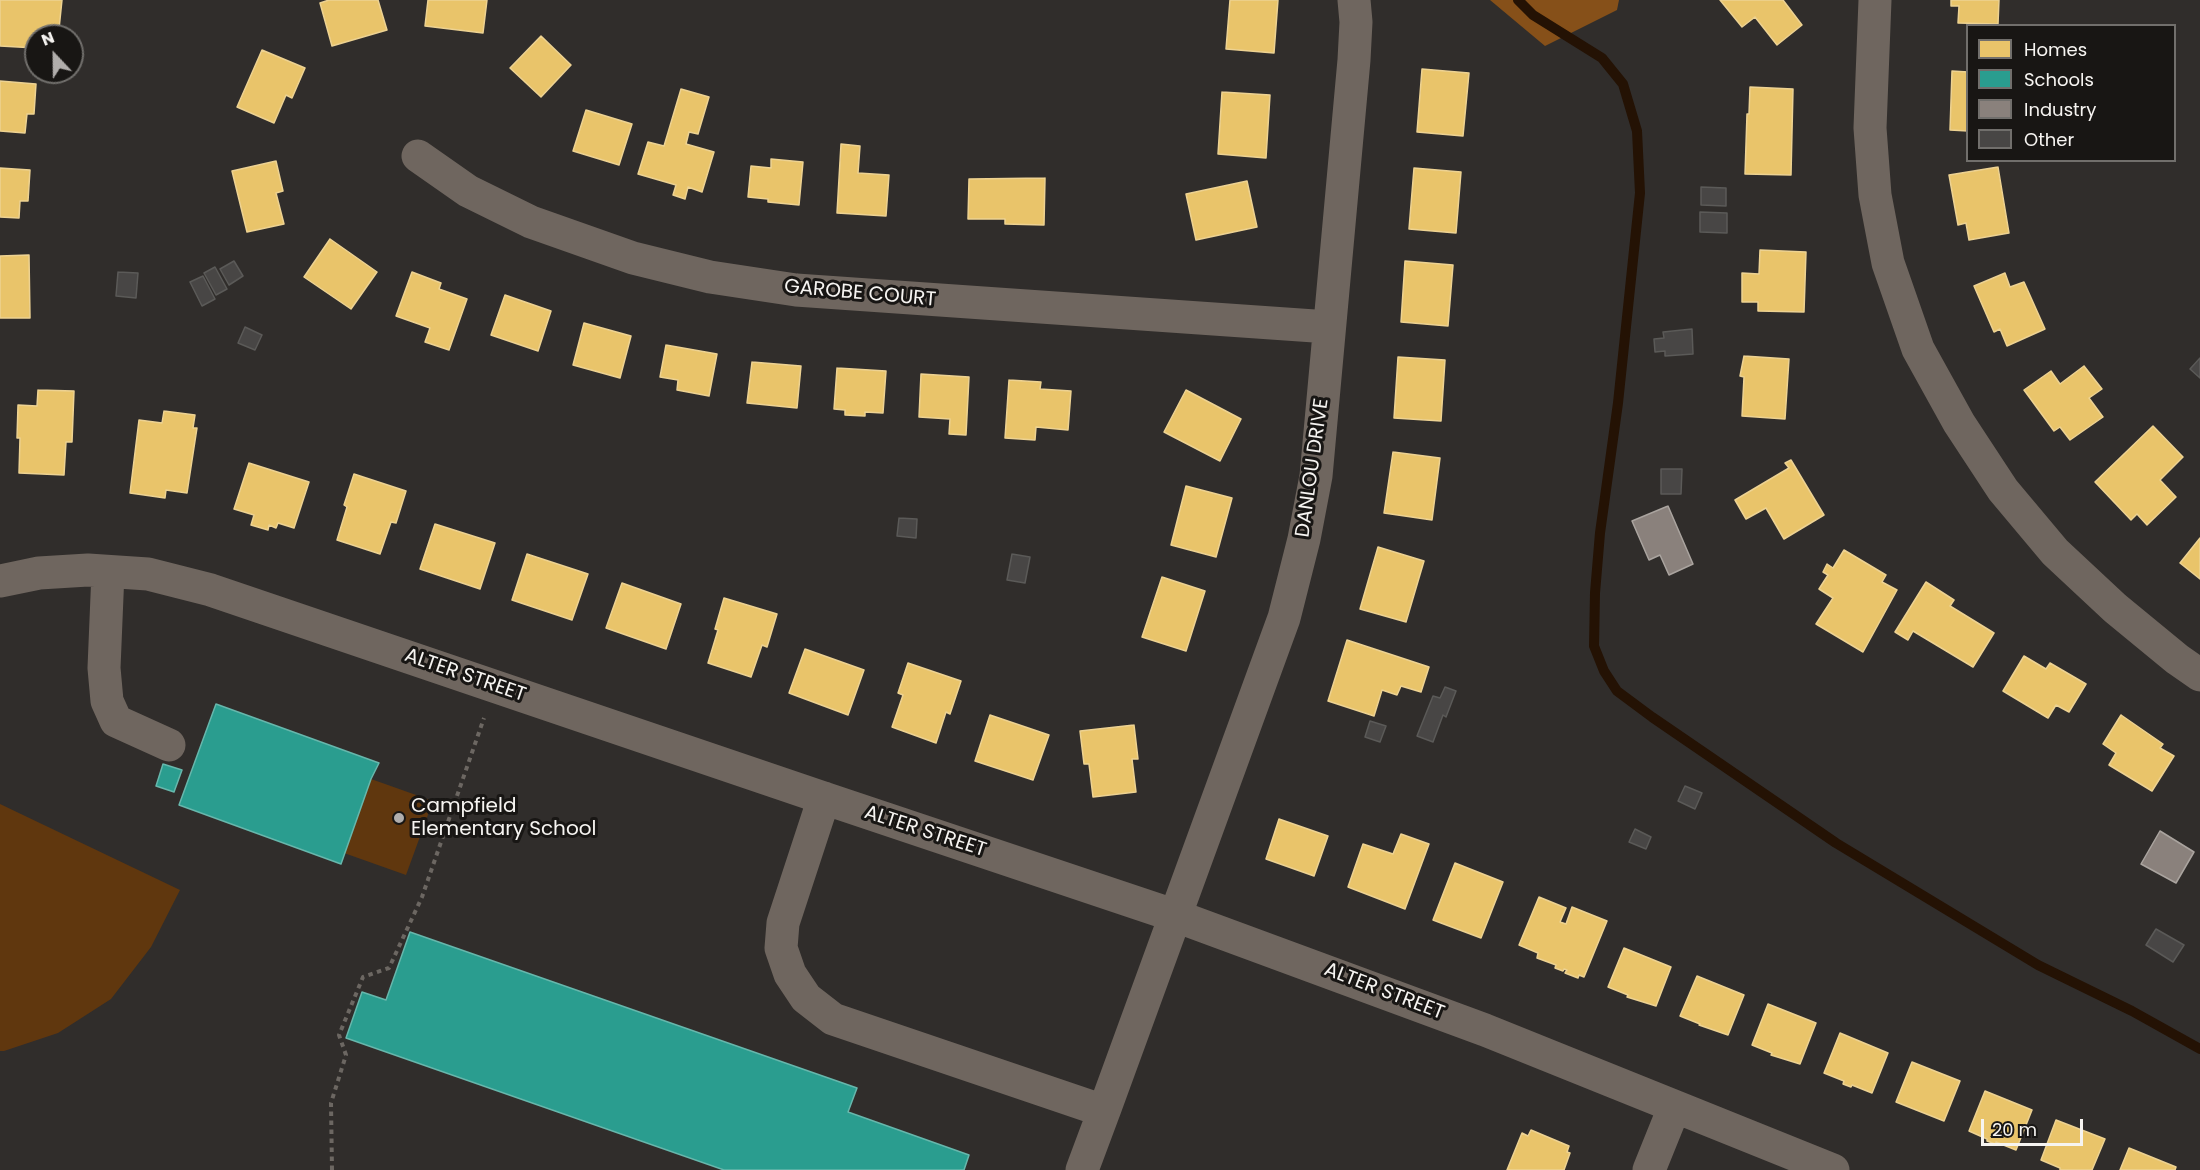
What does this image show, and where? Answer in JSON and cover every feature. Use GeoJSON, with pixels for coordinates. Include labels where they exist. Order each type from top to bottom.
{"type":"FeatureCollection","features":[{"type":"Feature","properties":{"kind":"street","name":"DANLOU DRIVE"},"geometry":{"type":"LineString","coordinates":[[1082,1170],[1284,618],[1304,540],[1316,476],[1354,60],[1356,22],[1354,0]]}},
{"type":"Feature","properties":{"kind":"street"},"geometry":{"type":"LineString","coordinates":[[1875,0],[1870,128],[1875,195],[1888,263],[1918,349],[1959,423],[2003,490],[2055,552],[2115,608],[2177,660],[2200,675]]}},
{"type":"Feature","properties":{"kind":"street","name":"GAROBE COURT"},"geometry":{"type":"LineString","coordinates":[[418,156],[468,190],[531,222],[633,258],[710,277],[796,290],[1329,327]]}},
{"type":"Feature","properties":{"kind":"street"},"geometry":{"type":"LineString","coordinates":[[108,572],[104,668],[107,701],[116,721],[169,745]]}},
{"type":"Feature","properties":{"kind":"street","name":"ALTER STREET"},"geometry":{"type":"LineString","coordinates":[[0,581],[39,573],[108,572],[148,574],[211,590],[1176,916],[1464,1022],[1833,1170]]}},
{"type":"Feature","properties":{"kind":"street"},"geometry":{"type":"LineString","coordinates":[[824,798],[783,923],[782,948],[790,974],[807,998],[833,1019],[1104,1111]]}},
{"type":"Feature","properties":{"kind":"street"},"geometry":{"type":"LineString","coordinates":[[1649,1170],[1674,1107]]}},
{"type":"Feature","properties":{"kind":"path"},"geometry":{"type":"LineString","coordinates":[[332,1170],[331,1103],[346,1055],[339,1035],[363,977],[389,968],[422,897],[495,686]]}},
{"type":"Feature","properties":{"kind":"shaded area"},"geometry":{"type":"Polygon","coordinates":[[[1490,0],[1619,0],[1617,10],[1545,46],[1490,0]]]}},
{"type":"Feature","properties":{"kind":"shaded area"},"geometry":{"type":"Polygon","coordinates":[[[371,779],[433,801],[406,875],[344,853],[371,779]]]}},
{"type":"Feature","properties":{"kind":"shaded area"},"geometry":{"type":"Polygon","coordinates":[[[0,804],[180,890],[151,947],[111,999],[58,1033],[4,1051],[0,1051],[0,804]]]}},
{"type":"Feature","properties":{"kind":"building: Homes"},"geometry":{"type":"Polygon","coordinates":[[[0,0],[62,0],[60,24],[24,24],[24,47],[0,46],[0,0]]]}},
{"type":"Feature","properties":{"kind":"building: Homes"},"geometry":{"type":"Polygon","coordinates":[[[329,0],[378,0],[387,30],[332,46],[320,3],[329,0]]]}},
{"type":"Feature","properties":{"kind":"building: Homes"},"geometry":{"type":"Polygon","coordinates":[[[428,0],[487,0],[483,33],[425,26],[428,0]]]}},
{"type":"Feature","properties":{"kind":"building: Homes"},"geometry":{"type":"Polygon","coordinates":[[[1230,0],[1278,0],[1274,53],[1226,49],[1230,0]]]}},
{"type":"Feature","properties":{"kind":"building: Homes"},"geometry":{"type":"Polygon","coordinates":[[[1720,0],[1783,0],[1802,25],[1777,45],[1755,17],[1742,27],[1720,0]]]}},
{"type":"Feature","properties":{"kind":"building: Homes"},"geometry":{"type":"Polygon","coordinates":[[[1951,0],[1999,0],[1998,24],[1958,23],[1959,6],[1951,6],[1951,0]]]}},
{"type":"Feature","properties":{"kind":"building: Homes"},"geometry":{"type":"Polygon","coordinates":[[[541,36],[571,65],[541,97],[510,68],[541,36]]]}},
{"type":"Feature","properties":{"kind":"building: Homes"},"geometry":{"type":"Polygon","coordinates":[[[262,50],[305,68],[292,98],[286,95],[274,123],[237,107],[262,50]]]}},
{"type":"Feature","properties":{"kind":"building: Homes"},"geometry":{"type":"Polygon","coordinates":[[[1422,69],[1469,73],[1463,136],[1417,132],[1422,69]]]}},
{"type":"Feature","properties":{"kind":"building: Homes"},"geometry":{"type":"Polygon","coordinates":[[[1952,71],[1966,72],[1966,131],[1950,130],[1952,71]]]}},
{"type":"Feature","properties":{"kind":"building: Homes"},"geometry":{"type":"Polygon","coordinates":[[[0,81],[36,84],[34,114],[27,114],[25,133],[0,131],[0,81]]]}},
{"type":"Feature","properties":{"kind":"building: Homes"},"geometry":{"type":"Polygon","coordinates":[[[1750,87],[1793,89],[1791,175],[1745,174],[1750,87]]]}},
{"type":"Feature","properties":{"kind":"building: Homes"},"geometry":{"type":"Polygon","coordinates":[[[681,89],[709,97],[698,134],[689,132],[686,144],[714,152],[702,192],[688,187],[685,199],[673,195],[676,185],[638,174],[648,142],[664,146],[681,89]]]}},
{"type":"Feature","properties":{"kind":"building: Homes"},"geometry":{"type":"Polygon","coordinates":[[[1222,92],[1270,95],[1266,158],[1218,154],[1222,92]]]}},
{"type":"Feature","properties":{"kind":"building: Homes"},"geometry":{"type":"Polygon","coordinates":[[[586,110],[632,124],[619,165],[573,151],[586,110]]]}},
{"type":"Feature","properties":{"kind":"building: Homes"},"geometry":{"type":"Polygon","coordinates":[[[841,144],[860,146],[858,173],[889,175],[886,216],[837,213],[841,144]]]}},
{"type":"Feature","properties":{"kind":"building: Homes"},"geometry":{"type":"Polygon","coordinates":[[[771,159],[803,162],[799,205],[768,202],[768,199],[748,197],[751,166],[771,168],[771,159]]]}},
{"type":"Feature","properties":{"kind":"building: Homes"},"geometry":{"type":"Polygon","coordinates":[[[276,161],[283,191],[276,193],[284,224],[247,232],[232,171],[276,161]]]}},
{"type":"Feature","properties":{"kind":"building: Homes"},"geometry":{"type":"Polygon","coordinates":[[[1998,167],[2009,233],[1969,240],[1966,223],[1958,225],[1949,175],[1998,167]]]}},
{"type":"Feature","properties":{"kind":"building: Homes"},"geometry":{"type":"Polygon","coordinates":[[[0,168],[30,170],[28,201],[20,201],[19,218],[0,217],[0,168]]]}},
{"type":"Feature","properties":{"kind":"building: Homes"},"geometry":{"type":"Polygon","coordinates":[[[1414,168],[1461,172],[1456,233],[1409,229],[1414,168]]]}},
{"type":"Feature","properties":{"kind":"building: Homes"},"geometry":{"type":"Polygon","coordinates":[[[1045,178],[1044,225],[1005,224],[1005,219],[968,219],[969,179],[1045,178]]]}},
{"type":"Feature","properties":{"kind":"building: Homes"},"geometry":{"type":"Polygon","coordinates":[[[1247,181],[1257,227],[1196,240],[1186,194],[1247,181]]]}},
{"type":"Feature","properties":{"kind":"building: Homes"},"geometry":{"type":"Polygon","coordinates":[[[330,239],[377,272],[351,309],[304,277],[330,239]]]}},
{"type":"Feature","properties":{"kind":"building: Homes"},"geometry":{"type":"Polygon","coordinates":[[[1760,250],[1806,252],[1804,312],[1758,311],[1758,302],[1742,302],[1742,273],[1759,274],[1760,250]]]}},
{"type":"Feature","properties":{"kind":"building: Homes"},"geometry":{"type":"Polygon","coordinates":[[[29,255],[30,318],[0,318],[0,256],[29,255]]]}},
{"type":"Feature","properties":{"kind":"building: Homes"},"geometry":{"type":"Polygon","coordinates":[[[1405,261],[1453,265],[1448,326],[1401,322],[1405,261]]]}},
{"type":"Feature","properties":{"kind":"building: Homes"},"geometry":{"type":"Polygon","coordinates":[[[412,272],[441,283],[439,289],[467,299],[449,350],[425,342],[430,328],[396,316],[412,272]]]}},
{"type":"Feature","properties":{"kind":"building: Homes"},"geometry":{"type":"Polygon","coordinates":[[[2005,273],[2010,287],[2024,282],[2045,329],[2007,346],[2000,329],[1994,332],[1974,286],[2005,273]]]}},
{"type":"Feature","properties":{"kind":"building: Homes"},"geometry":{"type":"Polygon","coordinates":[[[505,295],[551,311],[538,351],[491,335],[505,295]]]}},
{"type":"Feature","properties":{"kind":"building: Homes"},"geometry":{"type":"Polygon","coordinates":[[[584,323],[631,336],[620,378],[573,365],[584,323]]]}},
{"type":"Feature","properties":{"kind":"building: Homes"},"geometry":{"type":"Polygon","coordinates":[[[666,345],[717,354],[709,396],[677,390],[678,380],[660,377],[666,345]]]}},
{"type":"Feature","properties":{"kind":"building: Homes"},"geometry":{"type":"Polygon","coordinates":[[[1744,356],[1789,359],[1785,419],[1742,416],[1744,377],[1740,376],[1744,356]]]}},
{"type":"Feature","properties":{"kind":"building: Homes"},"geometry":{"type":"Polygon","coordinates":[[[1398,357],[1445,360],[1441,421],[1394,418],[1398,357]]]}},
{"type":"Feature","properties":{"kind":"building: Homes"},"geometry":{"type":"Polygon","coordinates":[[[752,362],[801,366],[797,408],[747,403],[752,362]]]}},
{"type":"Feature","properties":{"kind":"building: Homes"},"geometry":{"type":"Polygon","coordinates":[[[2084,366],[2102,389],[2089,398],[2103,417],[2070,440],[2060,427],[2054,431],[2024,390],[2051,371],[2060,384],[2084,366]]]}},
{"type":"Feature","properties":{"kind":"building: Homes"},"geometry":{"type":"Polygon","coordinates":[[[837,368],[886,371],[883,413],[865,412],[865,416],[845,415],[845,410],[834,409],[837,368]]]}},
{"type":"Feature","properties":{"kind":"building: Homes"},"geometry":{"type":"Polygon","coordinates":[[[921,374],[969,377],[966,435],[949,434],[950,419],[919,417],[921,374]]]}},
{"type":"Feature","properties":{"kind":"building: Homes"},"geometry":{"type":"Polygon","coordinates":[[[1009,380],[1041,382],[1040,389],[1071,391],[1068,430],[1036,427],[1035,440],[1005,438],[1009,380]]]}},
{"type":"Feature","properties":{"kind":"building: Homes"},"geometry":{"type":"Polygon","coordinates":[[[38,390],[74,391],[72,442],[66,442],[64,475],[19,473],[18,405],[37,406],[38,390]]]}},
{"type":"Feature","properties":{"kind":"building: Homes"},"geometry":{"type":"Polygon","coordinates":[[[1186,390],[1241,419],[1220,461],[1164,432],[1186,390]]]}},
{"type":"Feature","properties":{"kind":"building: Homes"},"geometry":{"type":"Polygon","coordinates":[[[164,411],[195,415],[193,428],[197,428],[187,493],[166,490],[165,498],[130,493],[139,420],[162,423],[164,411]]]}},
{"type":"Feature","properties":{"kind":"building: Homes"},"geometry":{"type":"Polygon","coordinates":[[[2153,426],[2183,457],[2160,480],[2176,497],[2147,525],[2137,514],[2131,520],[2095,482],[2153,426]]]}},
{"type":"Feature","properties":{"kind":"building: Homes"},"geometry":{"type":"Polygon","coordinates":[[[1393,452],[1440,458],[1432,520],[1384,513],[1393,452]]]}},
{"type":"Feature","properties":{"kind":"building: Homes"},"geometry":{"type":"Polygon","coordinates":[[[1791,460],[1824,515],[1784,539],[1766,508],[1746,519],[1735,500],[1789,468],[1785,463],[1791,460]]]}},
{"type":"Feature","properties":{"kind":"building: Homes"},"geometry":{"type":"Polygon","coordinates":[[[249,463],[309,482],[294,528],[278,523],[276,528],[269,525],[268,530],[251,525],[254,515],[234,509],[249,463]]]}},
{"type":"Feature","properties":{"kind":"building: Homes"},"geometry":{"type":"Polygon","coordinates":[[[354,474],[406,491],[396,523],[391,522],[380,554],[337,540],[347,507],[344,505],[354,474]]]}},
{"type":"Feature","properties":{"kind":"building: Homes"},"geometry":{"type":"Polygon","coordinates":[[[1186,486],[1232,498],[1216,557],[1171,545],[1186,486]]]}},
{"type":"Feature","properties":{"kind":"building: Homes"},"geometry":{"type":"Polygon","coordinates":[[[435,524],[495,543],[480,589],[420,569],[435,524]]]}},
{"type":"Feature","properties":{"kind":"building: Homes"},"geometry":{"type":"Polygon","coordinates":[[[2200,538],[2200,579],[2180,563],[2200,538]]]}},
{"type":"Feature","properties":{"kind":"building: Homes"},"geometry":{"type":"Polygon","coordinates":[[[1378,547],[1424,561],[1406,622],[1360,609],[1378,547]]]}},
{"type":"Feature","properties":{"kind":"building: Homes"},"geometry":{"type":"Polygon","coordinates":[[[1844,550],[1886,575],[1882,582],[1897,590],[1863,652],[1816,624],[1833,598],[1819,589],[1828,575],[1823,572],[1827,564],[1833,568],[1844,550]]]}},
{"type":"Feature","properties":{"kind":"building: Homes"},"geometry":{"type":"Polygon","coordinates":[[[527,554],[588,574],[572,620],[512,600],[527,554]]]}},
{"type":"Feature","properties":{"kind":"building: Homes"},"geometry":{"type":"Polygon","coordinates":[[[1162,577],[1205,591],[1186,651],[1142,637],[1162,577]]]}},
{"type":"Feature","properties":{"kind":"building: Homes"},"geometry":{"type":"Polygon","coordinates":[[[1926,582],[1954,600],[1950,606],[1994,633],[1973,667],[1913,631],[1908,640],[1895,632],[1926,582]]]}},
{"type":"Feature","properties":{"kind":"building: Homes"},"geometry":{"type":"Polygon","coordinates":[[[622,583],[681,604],[666,649],[606,628],[622,583]]]}},
{"type":"Feature","properties":{"kind":"building: Homes"},"geometry":{"type":"Polygon","coordinates":[[[724,598],[777,614],[767,647],[762,645],[751,677],[708,663],[718,630],[715,629],[724,598]]]}},
{"type":"Feature","properties":{"kind":"building: Homes"},"geometry":{"type":"Polygon","coordinates":[[[1347,640],[1429,667],[1421,692],[1401,686],[1397,695],[1382,690],[1374,716],[1328,701],[1347,640]]]}},
{"type":"Feature","properties":{"kind":"building: Homes"},"geometry":{"type":"Polygon","coordinates":[[[805,649],[864,670],[848,715],[789,693],[805,649]]]}},
{"type":"Feature","properties":{"kind":"building: Homes"},"geometry":{"type":"Polygon","coordinates":[[[2024,656],[2046,669],[2050,663],[2086,684],[2069,712],[2056,705],[2048,718],[2003,691],[2024,656]]]}},
{"type":"Feature","properties":{"kind":"building: Homes"},"geometry":{"type":"Polygon","coordinates":[[[908,663],[961,681],[950,714],[946,712],[936,743],[892,727],[903,695],[898,693],[908,663]]]}},
{"type":"Feature","properties":{"kind":"building: Homes"},"geometry":{"type":"Polygon","coordinates":[[[990,715],[1049,735],[1033,780],[975,761],[990,715]]]}},
{"type":"Feature","properties":{"kind":"building: Homes"},"geometry":{"type":"Polygon","coordinates":[[[2121,715],[2163,744],[2160,748],[2174,756],[2152,791],[2109,765],[2116,753],[2103,744],[2121,715]]]}},
{"type":"Feature","properties":{"kind":"building: Homes"},"geometry":{"type":"Polygon","coordinates":[[[1134,725],[1138,759],[1132,759],[1136,792],[1093,797],[1089,764],[1084,764],[1080,731],[1134,725]]]}},
{"type":"Feature","properties":{"kind":"building: Homes"},"geometry":{"type":"Polygon","coordinates":[[[1279,819],[1328,836],[1314,876],[1266,859],[1279,819]]]}},
{"type":"Feature","properties":{"kind":"building: Homes"},"geometry":{"type":"Polygon","coordinates":[[[1401,834],[1429,844],[1405,909],[1348,887],[1363,844],[1393,854],[1401,834]]]}},
{"type":"Feature","properties":{"kind":"building: Homes"},"geometry":{"type":"Polygon","coordinates":[[[1455,863],[1503,882],[1481,938],[1433,920],[1455,863]]]}},
{"type":"Feature","properties":{"kind":"building: Homes"},"geometry":{"type":"Polygon","coordinates":[[[1539,897],[1566,908],[1560,922],[1566,924],[1572,907],[1607,921],[1584,977],[1579,975],[1578,978],[1565,973],[1567,970],[1555,968],[1556,965],[1537,958],[1538,953],[1519,945],[1539,897]]]}},
{"type":"Feature","properties":{"kind":"building: Homes"},"geometry":{"type":"Polygon","coordinates":[[[1624,948],[1671,967],[1656,1006],[1627,997],[1628,995],[1608,987],[1624,948]]]}},
{"type":"Feature","properties":{"kind":"building: Homes"},"geometry":{"type":"Polygon","coordinates":[[[1697,976],[1744,995],[1728,1035],[1680,1016],[1697,976]]]}},
{"type":"Feature","properties":{"kind":"building: Homes"},"geometry":{"type":"Polygon","coordinates":[[[1768,1004],[1816,1023],[1800,1064],[1771,1055],[1772,1053],[1752,1045],[1768,1004]]]}},
{"type":"Feature","properties":{"kind":"building: Homes"},"geometry":{"type":"Polygon","coordinates":[[[1840,1033],[1888,1053],[1872,1093],[1843,1084],[1844,1081],[1824,1073],[1840,1033]]]}},
{"type":"Feature","properties":{"kind":"building: Homes"},"geometry":{"type":"Polygon","coordinates":[[[1912,1062],[1960,1081],[1944,1121],[1896,1102],[1912,1062]]]}},
{"type":"Feature","properties":{"kind":"building: Homes"},"geometry":{"type":"Polygon","coordinates":[[[1985,1091],[2032,1110],[2016,1150],[1987,1141],[1969,1131],[1985,1091]]]}},
{"type":"Feature","properties":{"kind":"building: Homes"},"geometry":{"type":"Polygon","coordinates":[[[2056,1120],[2105,1139],[2092,1170],[2060,1170],[2041,1160],[2056,1120]]]}},
{"type":"Feature","properties":{"kind":"building: Homes"},"geometry":{"type":"Polygon","coordinates":[[[1531,1130],[1569,1146],[1567,1152],[1570,1153],[1564,1170],[1507,1170],[1522,1133],[1528,1136],[1531,1130]]]}},
{"type":"Feature","properties":{"kind":"building: Homes"},"geometry":{"type":"Polygon","coordinates":[[[2129,1148],[2176,1167],[2175,1170],[2120,1170],[2129,1148]]]}},
{"type":"Feature","properties":{"kind":"building: Schools"},"geometry":{"type":"Polygon","coordinates":[[[216,704],[379,763],[371,779],[341,864],[179,805],[216,704]]]}},
{"type":"Feature","properties":{"kind":"building: Schools"},"geometry":{"type":"Polygon","coordinates":[[[163,764],[182,770],[174,792],[156,786],[163,764]]]}},
{"type":"Feature","properties":{"kind":"building: Schools"},"geometry":{"type":"Polygon","coordinates":[[[410,932],[857,1088],[848,1112],[969,1155],[964,1170],[724,1170],[346,1038],[362,992],[386,1000],[410,932]]]}},
{"type":"Feature","properties":{"kind":"building: Industry"},"geometry":{"type":"Polygon","coordinates":[[[1668,506],[1693,564],[1669,575],[1660,555],[1649,560],[1632,521],[1668,506]]]}},
{"type":"Feature","properties":{"kind":"building: Industry"},"geometry":{"type":"Polygon","coordinates":[[[2160,831],[2194,852],[2176,883],[2141,864],[2160,831]]]}},
{"type":"Feature","properties":{"kind":"building: Other"},"geometry":{"type":"Polygon","coordinates":[[[1701,187],[1726,188],[1726,206],[1701,205],[1701,187]]]}},
{"type":"Feature","properties":{"kind":"building: Other"},"geometry":{"type":"Polygon","coordinates":[[[1700,212],[1727,213],[1727,233],[1700,232],[1700,212]]]}},
{"type":"Feature","properties":{"kind":"building: Other"},"geometry":{"type":"Polygon","coordinates":[[[234,261],[243,276],[229,285],[220,269],[234,261]]]}},
{"type":"Feature","properties":{"kind":"building: Other"},"geometry":{"type":"Polygon","coordinates":[[[215,267],[227,289],[216,295],[204,273],[215,267]]]}},
{"type":"Feature","properties":{"kind":"building: Other"},"geometry":{"type":"Polygon","coordinates":[[[118,272],[138,273],[136,298],[116,296],[118,272]]]}},
{"type":"Feature","properties":{"kind":"building: Other"},"geometry":{"type":"Polygon","coordinates":[[[203,276],[215,299],[202,306],[190,282],[203,276]]]}},
{"type":"Feature","properties":{"kind":"building: Other"},"geometry":{"type":"Polygon","coordinates":[[[245,327],[262,335],[255,350],[238,343],[245,327]]]}},
{"type":"Feature","properties":{"kind":"building: Other"},"geometry":{"type":"Polygon","coordinates":[[[1692,329],[1693,354],[1665,356],[1665,351],[1655,352],[1654,339],[1664,338],[1663,332],[1692,329]]]}},
{"type":"Feature","properties":{"kind":"building: Other"},"geometry":{"type":"Polygon","coordinates":[[[2200,358],[2200,378],[2190,369],[2200,358]]]}},
{"type":"Feature","properties":{"kind":"building: Other"},"geometry":{"type":"Polygon","coordinates":[[[1661,469],[1682,469],[1681,494],[1661,494],[1661,469]]]}},
{"type":"Feature","properties":{"kind":"building: Other"},"geometry":{"type":"Polygon","coordinates":[[[899,518],[917,519],[916,538],[897,536],[899,518]]]}},
{"type":"Feature","properties":{"kind":"building: Other"},"geometry":{"type":"Polygon","coordinates":[[[1012,554],[1030,557],[1025,583],[1007,580],[1012,554]]]}},
{"type":"Feature","properties":{"kind":"building: Other"},"geometry":{"type":"Polygon","coordinates":[[[1445,687],[1456,691],[1446,717],[1443,715],[1433,742],[1417,736],[1433,696],[1440,698],[1445,687]]]}},
{"type":"Feature","properties":{"kind":"building: Other"},"geometry":{"type":"Polygon","coordinates":[[[1370,721],[1386,726],[1380,742],[1365,737],[1370,721]]]}},
{"type":"Feature","properties":{"kind":"building: Other"},"geometry":{"type":"Polygon","coordinates":[[[1685,786],[1702,793],[1695,809],[1678,801],[1685,786]]]}},
{"type":"Feature","properties":{"kind":"building: Other"},"geometry":{"type":"Polygon","coordinates":[[[1635,829],[1651,837],[1646,849],[1629,842],[1635,829]]]}},
{"type":"Feature","properties":{"kind":"building: Other"},"geometry":{"type":"Polygon","coordinates":[[[2156,929],[2184,945],[2173,962],[2146,945],[2156,929]]]}},
{"type":"Feature","properties":{"kind":"waterway"},"geometry":{"type":"LineString","coordinates":[[1518,0],[1533,15],[1602,58],[1623,84],[1637,131],[1640,193],[1595,593],[1594,646],[1604,671],[1617,691],[1836,843],[2038,965],[2132,1011],[2200,1049]]}},
{"type":"Feature","properties":{"kind":"place","name":"Campfield Elementary School"},"geometry":{"type":"Point","coordinates":[399,818]}}]}
